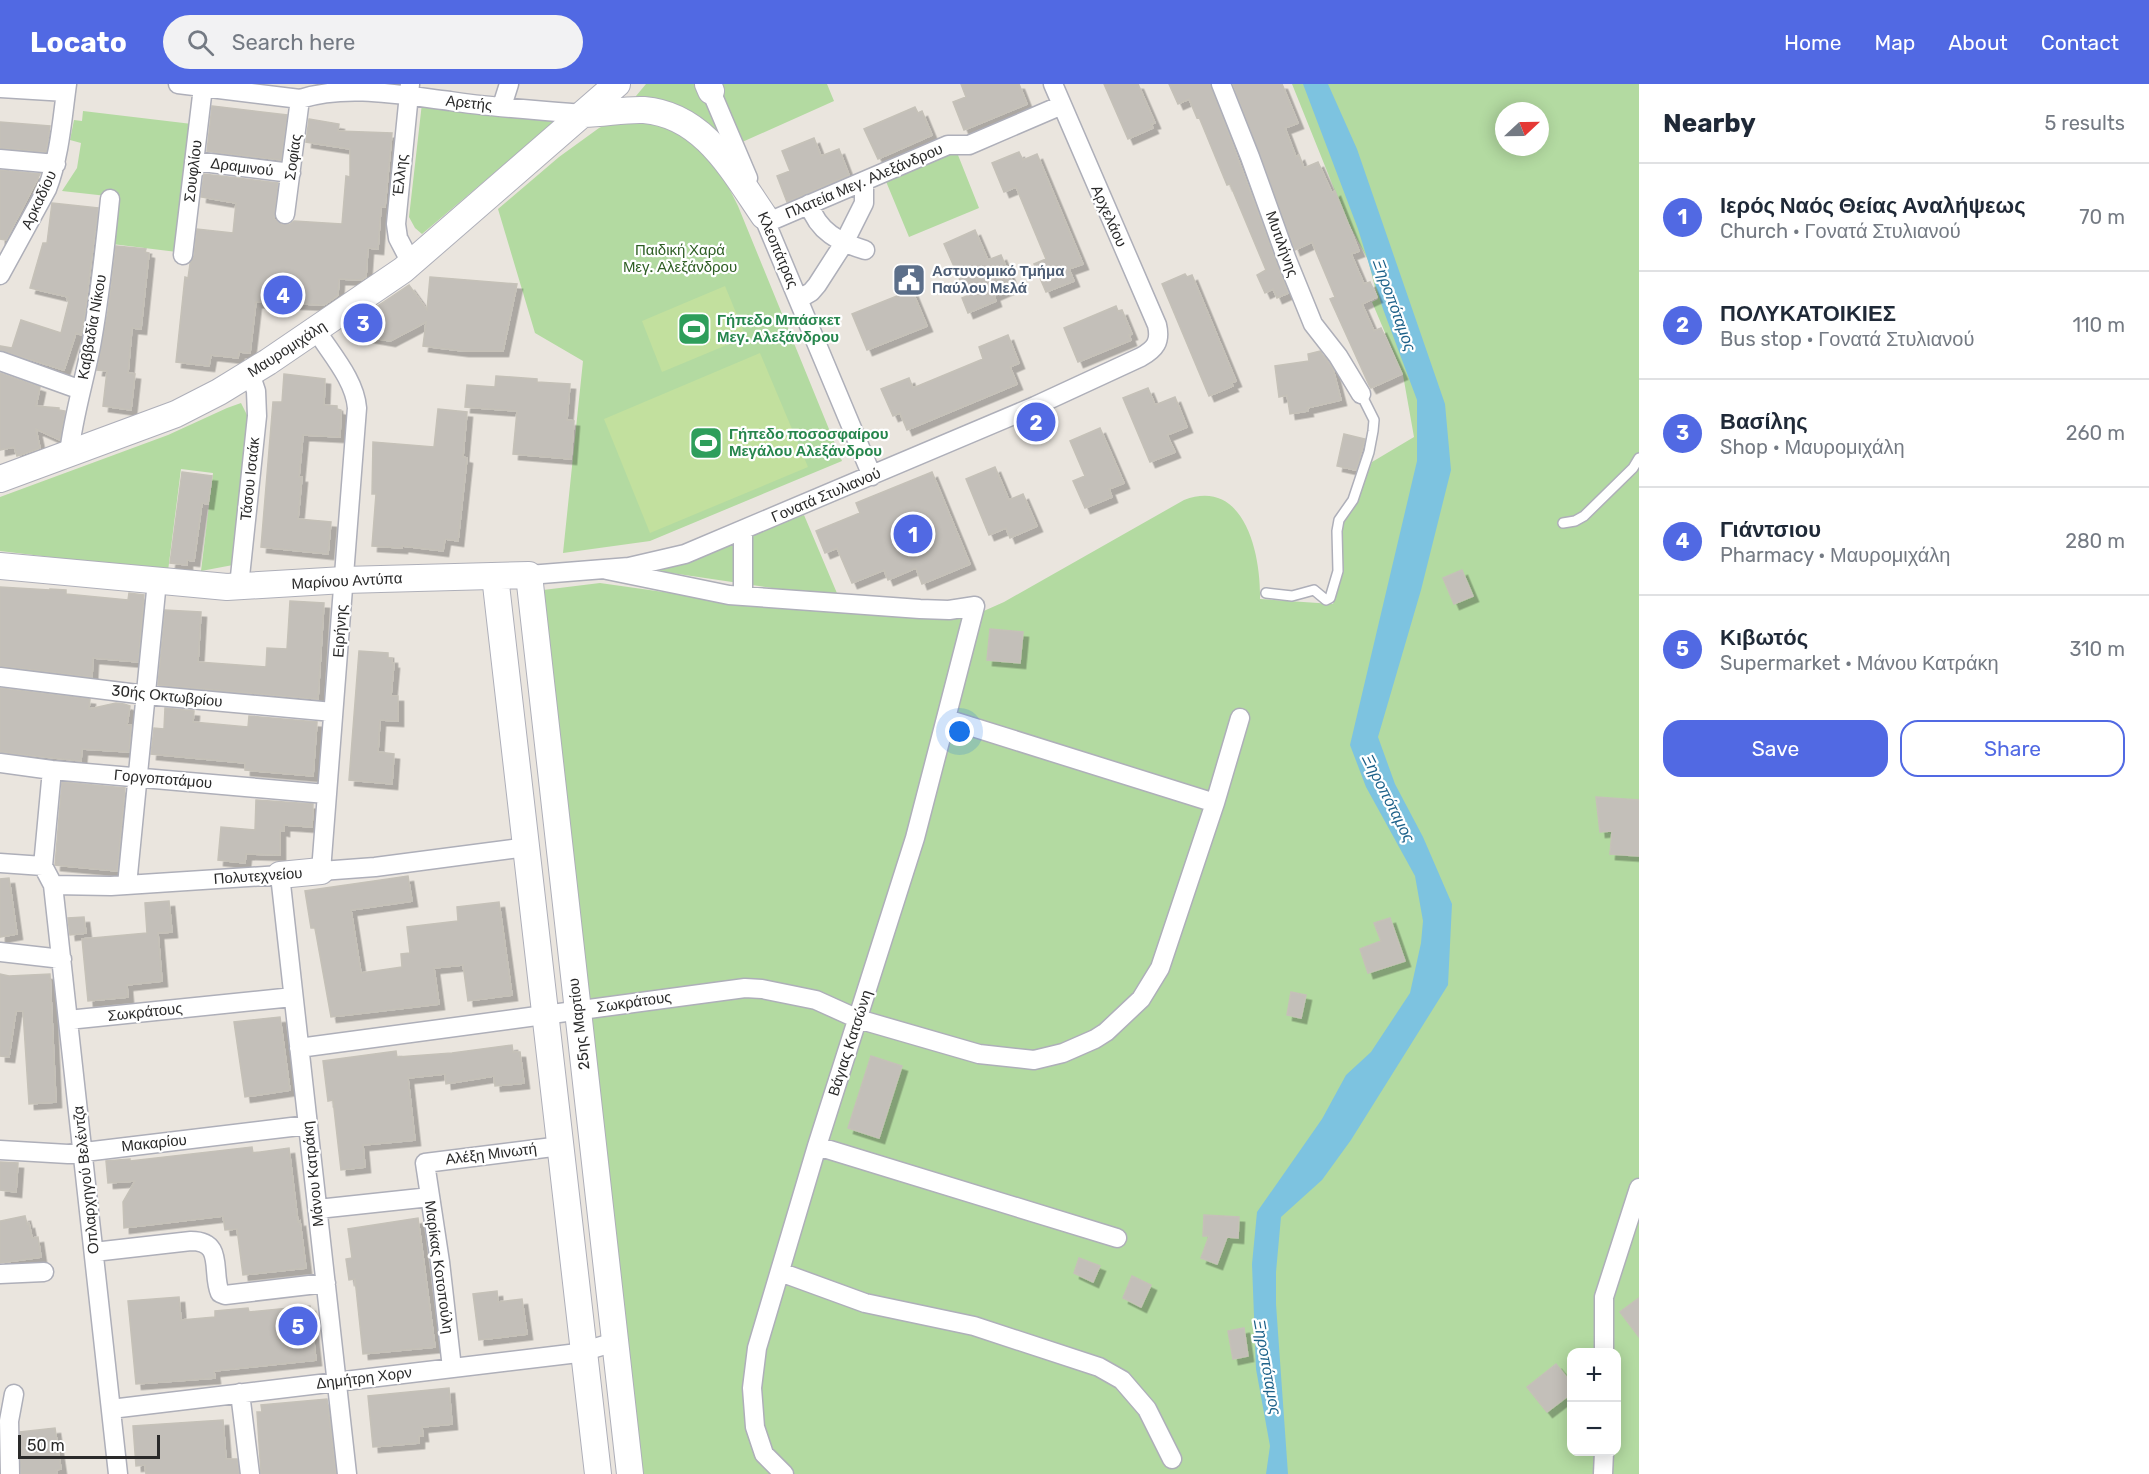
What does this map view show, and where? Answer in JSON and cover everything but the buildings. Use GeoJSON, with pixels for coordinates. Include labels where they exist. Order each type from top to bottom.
{"type":"FeatureCollection","features":[{"type":"Feature","properties":{"kind":"street","name":"Αρετής"},"geometry":{"type":"LineString","coordinates":[[178,84],[300,99],[320,90],[342,86],[409,89],[450,102],[584,114]]}},
{"type":"Feature","properties":{"kind":"street"},"geometry":{"type":"LineString","coordinates":[[502,106],[509,84]]}},
{"type":"Feature","properties":{"kind":"street","name":"Αρχελάου"},"geometry":{"type":"LineString","coordinates":[[1053,84],[1157,325],[1159,338],[1154,348]]}},
{"type":"Feature","properties":{"kind":"street","name":"Μυτιλήνης"},"geometry":{"type":"LineString","coordinates":[[1221,84],[1313,324],[1338,356],[1361,394]]}},
{"type":"Feature","properties":{"kind":"street","name":"Μαυρομιχάλη"},"geometry":{"type":"LineString","coordinates":[[0,479],[176,414],[250,373],[388,281],[411,263],[584,114],[612,86]]}},
{"type":"Feature","properties":{"kind":"street","name":"Κλεοπάτρας"},"geometry":{"type":"LineString","coordinates":[[710,86],[872,476]]}},
{"type":"Feature","properties":{"kind":"street","name":"Σουφλίου"},"geometry":{"type":"LineString","coordinates":[[183,255],[203,87]]}},
{"type":"Feature","properties":{"kind":"street"},"geometry":{"type":"LineString","coordinates":[[0,88],[66,88]]}},
{"type":"Feature","properties":{"kind":"street","name":"Αρκαδίου"},"geometry":{"type":"LineString","coordinates":[[3,265],[47,189],[56,164],[66,88]]}},
{"type":"Feature","properties":{"kind":"street","name":"Έλλης"},"geometry":{"type":"LineString","coordinates":[[409,89],[396,224],[398,238],[411,263]]}},
{"type":"Feature","properties":{"kind":"street","name":"Σοφίας"},"geometry":{"type":"LineString","coordinates":[[285,214],[300,99]]}},
{"type":"Feature","properties":{"kind":"street","name":"Πλατεία Μεγ. Αλεξάνδρου"},"geometry":{"type":"LineString","coordinates":[[765,220],[809,204],[948,145],[969,145],[1062,105]]}},
{"type":"Feature","properties":{"kind":"street"},"geometry":{"type":"LineString","coordinates":[[584,114],[646,110],[671,116],[686,123],[714,147],[765,220]]}},
{"type":"Feature","properties":{"kind":"street"},"geometry":{"type":"LineString","coordinates":[[0,159],[56,164]]}},
{"type":"Feature","properties":{"kind":"street","name":"Δραμινού"},"geometry":{"type":"LineString","coordinates":[[194,161],[291,173]]}},
{"type":"Feature","properties":{"kind":"street"},"geometry":{"type":"LineString","coordinates":[[799,299],[818,285],[844,243],[864,203],[864,181]]}},
{"type":"Feature","properties":{"kind":"street","name":"Καββαδία Νίκου"},"geometry":{"type":"LineString","coordinates":[[69,454],[71,431],[96,313],[110,199]]}},
{"type":"Feature","properties":{"kind":"street"},"geometry":{"type":"LineString","coordinates":[[809,204],[812,214],[832,237],[865,250]]}},
{"type":"Feature","properties":{"kind":"street","name":"Ειρήνης"},"geometry":{"type":"LineString","coordinates":[[316,330],[349,382],[357,403],[321,871]]}},
{"type":"Feature","properties":{"kind":"street","name":"Γονατά Στυλιανού"},"geometry":{"type":"LineString","coordinates":[[692,551],[1072,390],[1141,357],[1154,348]]}},
{"type":"Feature","properties":{"kind":"street"},"geometry":{"type":"LineString","coordinates":[[0,361],[81,390]]}},
{"type":"Feature","properties":{"kind":"street","name":"Τάσου Ισαάκ"},"geometry":{"type":"LineString","coordinates":[[238,586],[256,416],[255,391],[250,373]]}},
{"type":"Feature","properties":{"kind":"street"},"geometry":{"type":"LineString","coordinates":[[607,570],[688,588],[742,596],[743,530]]}},
{"type":"Feature","properties":{"kind":"street","name":"Μαρίνου Αντύπα"},"geometry":{"type":"LineString","coordinates":[[0,566],[211,586],[238,586],[607,570],[649,564],[692,551]]}},
{"type":"Feature","properties":{"kind":"street","name":"25ης Μαρτίου"},"geometry":{"type":"LineString","coordinates":[[529,575],[630,1474]]}},
{"type":"Feature","properties":{"kind":"street"},"geometry":{"type":"LineString","coordinates":[[495,576],[598,1474]]}},
{"type":"Feature","properties":{"kind":"street"},"geometry":{"type":"LineString","coordinates":[[127,885],[157,581]]}},
{"type":"Feature","properties":{"kind":"street","name":"Βάγιας Κατσώνη"},"geometry":{"type":"LineString","coordinates":[[742,596],[920,609],[949,610],[975,606],[915,838],[817,1146],[757,1348],[752,1388],[755,1427],[764,1454],[784,1474]]}},
{"type":"Feature","properties":{"kind":"street","name":"30ής Οκτωβρίου"},"geometry":{"type":"LineString","coordinates":[[0,678],[333,712]]}},
{"type":"Feature","properties":{"kind":"street","name":"Σωκράτους"},"geometry":{"type":"LineString","coordinates":[[299,1048],[745,988],[762,989],[816,1000],[858,1019],[979,1054],[1034,1060],[1063,1053],[1106,1032],[1141,999],[1160,968],[1215,804],[1240,718]]}},
{"type":"Feature","properties":{"kind":"street"},"geometry":{"type":"LineString","coordinates":[[946,719],[1215,804]]}},
{"type":"Feature","properties":{"kind":"street","name":"Γοργοποτάμου"},"geometry":{"type":"LineString","coordinates":[[0,763],[52,770],[326,794]]}},
{"type":"Feature","properties":{"kind":"street"},"geometry":{"type":"LineString","coordinates":[[52,770],[43,866],[53,885]]}},
{"type":"Feature","properties":{"kind":"street","name":"Πολυτεχνείου"},"geometry":{"type":"LineString","coordinates":[[53,885],[127,885],[280,875],[384,866],[527,847]]}},
{"type":"Feature","properties":{"kind":"street"},"geometry":{"type":"LineString","coordinates":[[0,862],[43,866]]}},
{"type":"Feature","properties":{"kind":"street","name":"Μάνου Κατράκη"},"geometry":{"type":"LineString","coordinates":[[280,875],[347,1474]]}},
{"type":"Feature","properties":{"kind":"street","name":"Οπλαρχηγού Βελέντζα"},"geometry":{"type":"LineString","coordinates":[[53,885],[118,1474]]}},
{"type":"Feature","properties":{"kind":"street"},"geometry":{"type":"LineString","coordinates":[[0,952],[62,959]]}},
{"type":"Feature","properties":{"kind":"street","name":"Σωκράτους"},"geometry":{"type":"LineString","coordinates":[[68,1020],[293,998]]}},
{"type":"Feature","properties":{"kind":"street","name":"Μακαρίου"},"geometry":{"type":"LineString","coordinates":[[0,1150],[55,1154],[83,1152],[308,1125]]}},
{"type":"Feature","properties":{"kind":"street","name":"Αλέξη Μινωτή"},"geometry":{"type":"LineString","coordinates":[[424,1165],[431,1161],[561,1146]]}},
{"type":"Feature","properties":{"kind":"street"},"geometry":{"type":"LineString","coordinates":[[817,1146],[1117,1238]]}},
{"type":"Feature","properties":{"kind":"street","name":"Μαρίκας Κοτοπούλη"},"geometry":{"type":"LineString","coordinates":[[424,1165],[440,1262],[452,1368]]}},
{"type":"Feature","properties":{"kind":"street"},"geometry":{"type":"LineString","coordinates":[[1604,1348],[1604,1297],[1639,1188]]}},
{"type":"Feature","properties":{"kind":"street"},"geometry":{"type":"LineString","coordinates":[[318,1209],[430,1197]]}},
{"type":"Feature","properties":{"kind":"street"},"geometry":{"type":"LineString","coordinates":[[94,1252],[191,1241],[203,1242],[213,1252],[218,1287],[220,1293],[225,1295],[326,1284]]}},
{"type":"Feature","properties":{"kind":"street"},"geometry":{"type":"LineString","coordinates":[[0,1274],[44,1272]]}},
{"type":"Feature","properties":{"kind":"street"},"geometry":{"type":"LineString","coordinates":[[780,1272],[865,1302],[974,1326],[1099,1367],[1122,1380],[1147,1409],[1172,1460]]}},
{"type":"Feature","properties":{"kind":"street","name":"Δημήτρη Χορν"},"geometry":{"type":"LineString","coordinates":[[111,1409],[584,1352],[615,1341]]}},
{"type":"Feature","properties":{"kind":"street"},"geometry":{"type":"LineString","coordinates":[[240,1393],[250,1474]]}},
{"type":"Feature","properties":{"kind":"street"},"geometry":{"type":"LineString","coordinates":[[10,1474],[9,1421],[14,1394]]}},
{"type":"Feature","properties":{"kind":"street"},"geometry":{"type":"LineString","coordinates":[[1603,1474],[1604,1456]]}},
{"type":"Feature","properties":{"kind":"lane"},"geometry":{"type":"LineString","coordinates":[[1266,593],[1292,596],[1314,590],[1326,600],[1330,598],[1338,569],[1339,520],[1353,500],[1369,453],[1373,431],[1374,420],[1361,394]]}},
{"type":"Feature","properties":{"kind":"lane"},"geometry":{"type":"LineString","coordinates":[[1563,523],[1575,521],[1584,516],[1626,476],[1639,458]]}},
{"type":"Feature","properties":{"kind":"green space"},"geometry":{"type":"Polygon","coordinates":[[[646,84],[699,84],[718,129],[719,140],[637,100],[636,96],[646,84]]]}},
{"type":"Feature","properties":{"kind":"green space"},"geometry":{"type":"Polygon","coordinates":[[[722,84],[827,84],[834,101],[740,143],[723,99],[722,84]]]}},
{"type":"Feature","properties":{"kind":"green space"},"geometry":{"type":"Polygon","coordinates":[[[1292,84],[1639,84],[1639,1474],[642,1474],[543,590],[600,583],[741,603],[977,614],[1004,602],[1184,500],[1205,496],[1222,500],[1235,510],[1245,524],[1257,562],[1260,599],[1333,604],[1342,574],[1342,521],[1358,499],[1372,462],[1414,437],[1403,375],[1372,302],[1378,299],[1368,260],[1349,224],[1292,84]]]}},
{"type":"Feature","properties":{"kind":"green space"},"geometry":{"type":"Polygon","coordinates":[[[422,103],[558,119],[422,234],[415,228],[409,217],[422,103]]]}},
{"type":"Feature","properties":{"kind":"green space"},"geometry":{"type":"Polygon","coordinates":[[[83,111],[192,124],[177,252],[112,244],[116,197],[62,191],[77,168],[81,143],[70,140],[74,120],[82,121],[83,111]]]}},
{"type":"Feature","properties":{"kind":"green space","name":"Παιδική Χαρά Μεγ. Αλεξάνδρου"},"geometry":{"type":"Polygon","coordinates":[[[638,119],[662,122],[696,142],[725,180],[738,206],[842,461],[650,541],[563,553],[583,361],[535,333],[498,209],[559,157],[599,128],[609,123],[638,119]]]}},
{"type":"Feature","properties":{"kind":"green space"},"geometry":{"type":"Polygon","coordinates":[[[956,150],[979,208],[909,237],[885,179],[956,150]]]}},
{"type":"Feature","properties":{"kind":"green space","name":"Γήπεδο Μπάσκετ Μεγ. Αλεξάνδρου"},"geometry":{"type":"Polygon","coordinates":[[[725,286],[746,337],[662,372],[642,321],[725,286]]]}},
{"type":"Feature","properties":{"kind":"green space","name":"Γήπεδο ποσοσφαίρου Μεγάλου Αλεξάνδρου"},"geometry":{"type":"Polygon","coordinates":[[[760,353],[808,467],[650,533],[604,419],[760,353]]]}},
{"type":"Feature","properties":{"kind":"green space"},"geometry":{"type":"Polygon","coordinates":[[[241,403],[249,419],[233,565],[201,571],[213,473],[181,469],[168,571],[0,551],[0,497],[168,435],[241,403]]]}},
{"type":"Feature","properties":{"kind":"green space"},"geometry":{"type":"Polygon","coordinates":[[[804,515],[839,598],[658,571],[804,515]]]}},
{"type":"Feature","properties":{"kind":"water","name":"Ξηροπόταμος"},"geometry":{"type":"Polygon","coordinates":[[[1303,84],[1328,84],[1357,149],[1445,404],[1451,470],[1421,590],[1378,737],[1395,784],[1423,837],[1452,904],[1448,985],[1351,1140],[1322,1180],[1281,1217],[1276,1272],[1276,1304],[1288,1474],[1266,1474],[1270,1446],[1256,1369],[1252,1264],[1257,1212],[1322,1119],[1346,1075],[1371,1052],[1410,993],[1421,943],[1423,921],[1415,876],[1366,787],[1350,745],[1417,461],[1417,400],[1383,309],[1358,229],[1303,84]]]}},
{"type":"Feature","properties":{"kind":"place","name":"Αστυνομικό Τμήμα Παύλου Μελά"},"geometry":{"type":"Point","coordinates":[909,280]}},
{"type":"Feature","properties":{"kind":"place","name":"Γιάντσιου"},"geometry":{"type":"Point","coordinates":[283,295]}},
{"type":"Feature","properties":{"kind":"place","name":"Βασίλης"},"geometry":{"type":"Point","coordinates":[363,323]}},
{"type":"Feature","properties":{"kind":"place","name":"Γήπεδο Μπάσκετ Μεγ. Αλεξάνδρου"},"geometry":{"type":"Point","coordinates":[694,329]}},
{"type":"Feature","properties":{"kind":"place","name":"ΠΟΛΥΚΑΤΟΙΚΙΕΣ"},"geometry":{"type":"Point","coordinates":[1036,422]}},
{"type":"Feature","properties":{"kind":"place","name":"Γήπεδο ποσοσφαίρου Μεγάλου Αλεξάνδρου"},"geometry":{"type":"Point","coordinates":[706,443]}},
{"type":"Feature","properties":{"kind":"place","name":"Ιερός Ναός Θείας Αναλήψεως"},"geometry":{"type":"Point","coordinates":[913,534]}},
{"type":"Feature","properties":{"kind":"place","name":"Κιβωτός"},"geometry":{"type":"Point","coordinates":[298,1326]}}]}
